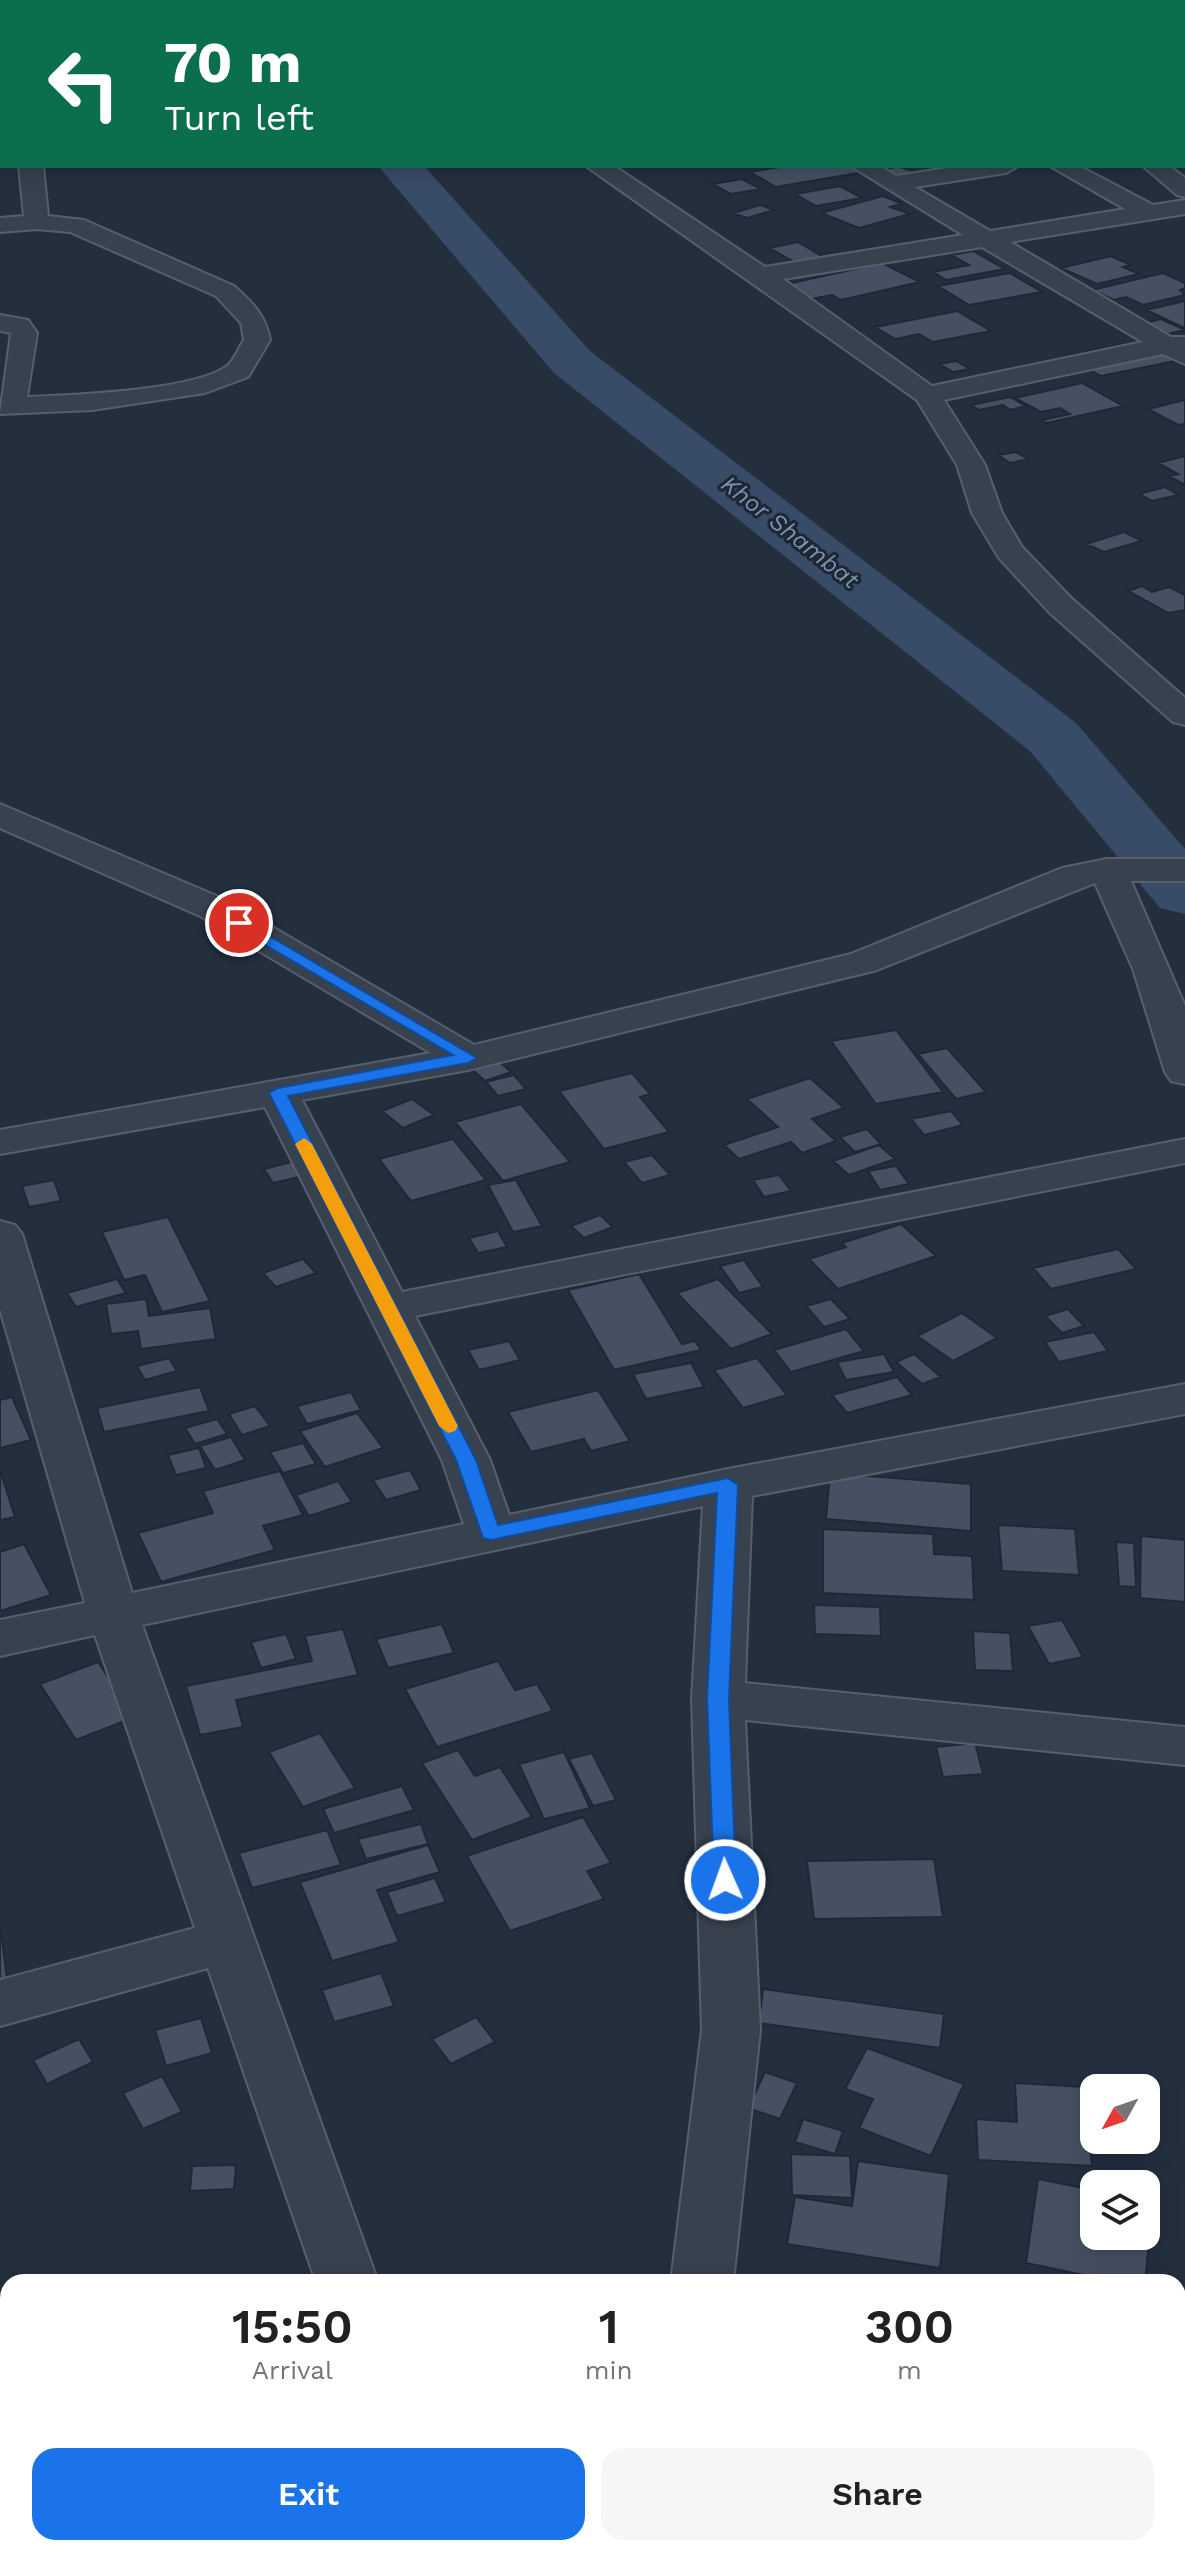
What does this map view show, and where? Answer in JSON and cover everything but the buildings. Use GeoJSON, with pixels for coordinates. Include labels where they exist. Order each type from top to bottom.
{"type":"FeatureCollection","features":[{"type":"Feature","properties":{"kind":"street"},"geometry":{"type":"LineString","coordinates":[[31,168],[37,222]]}},
{"type":"Feature","properties":{"kind":"street"},"geometry":{"type":"LineString","coordinates":[[601,168],[761,275],[927,395],[971,465],[987,513],[1010,552],[1060,605],[1185,715]]}},
{"type":"Feature","properties":{"kind":"street"},"geometry":{"type":"LineString","coordinates":[[867,168],[1179,348]]}},
{"type":"Feature","properties":{"kind":"street"},"geometry":{"type":"LineString","coordinates":[[894,183],[993,168]]}},
{"type":"Feature","properties":{"kind":"street"},"geometry":{"type":"LineString","coordinates":[[1066,168],[1150,213]]}},
{"type":"Feature","properties":{"kind":"street"},"geometry":{"type":"LineString","coordinates":[[1158,168],[1185,190]]}},
{"type":"Feature","properties":{"kind":"street"},"geometry":{"type":"LineString","coordinates":[[761,275],[1185,207]]}},
{"type":"Feature","properties":{"kind":"street"},"geometry":{"type":"LineString","coordinates":[[0,225],[37,222],[75,225],[225,291],[254,322],[257,340],[238,371],[195,387],[92,402],[6,405],[24,333],[19,326],[0,323]]}},
{"type":"Feature","properties":{"kind":"street"},"geometry":{"type":"LineString","coordinates":[[927,395],[1179,348]]}},
{"type":"Feature","properties":{"kind":"street"},"geometry":{"type":"LineString","coordinates":[[1151,688],[1185,680]]}},
{"type":"Feature","properties":{"kind":"street"},"geometry":{"type":"LineString","coordinates":[[0,815],[213,908],[468,1058]]}},
{"type":"Feature","properties":{"kind":"street"},"geometry":{"type":"LineString","coordinates":[[1107,870],[1143,939],[1168,1008],[1185,1072]]}},
{"type":"Feature","properties":{"kind":"street"},"geometry":{"type":"LineString","coordinates":[[0,1142],[468,1058],[864,962],[1047,886],[1107,870],[1185,870]]}},
{"type":"Feature","properties":{"kind":"street"},"geometry":{"type":"LineString","coordinates":[[278,1093],[466,1460],[491,1533]]}},
{"type":"Feature","properties":{"kind":"street"},"geometry":{"type":"LineString","coordinates":[[387,1308],[1185,1151]]}},
{"type":"Feature","properties":{"kind":"street"},"geometry":{"type":"LineString","coordinates":[[0,1234],[113,1614],[344,2274]]}},
{"type":"Feature","properties":{"kind":"street"},"geometry":{"type":"LineString","coordinates":[[0,1638],[728,1485],[1185,1399]]}},
{"type":"Feature","properties":{"kind":"street"},"geometry":{"type":"LineString","coordinates":[[703,2274],[731,2030],[718,1699],[728,1485]]}},
{"type":"Feature","properties":{"kind":"street"},"geometry":{"type":"LineString","coordinates":[[718,1699],[1185,1746]]}},
{"type":"Feature","properties":{"kind":"street"},"geometry":{"type":"LineString","coordinates":[[0,2003],[227,1941]]}},
{"type":"Feature","properties":{"kind":"waterway","name":"Khor Shambat"},"geometry":{"type":"LineString","coordinates":[[402,168],[572,362],[1053,737],[1185,893]]}},
{"type":"Feature","properties":{"kind":"slow traffic"},"geometry":{"type":"LineString","coordinates":[[304,1144],[448,1426]]}},
{"type":"Feature","properties":{"kind":"route"},"geometry":{"type":"LineString","coordinates":[[239,923],[468,1058],[278,1093],[466,1460],[491,1533],[728,1485],[718,1699],[725,1880]]}}]}
